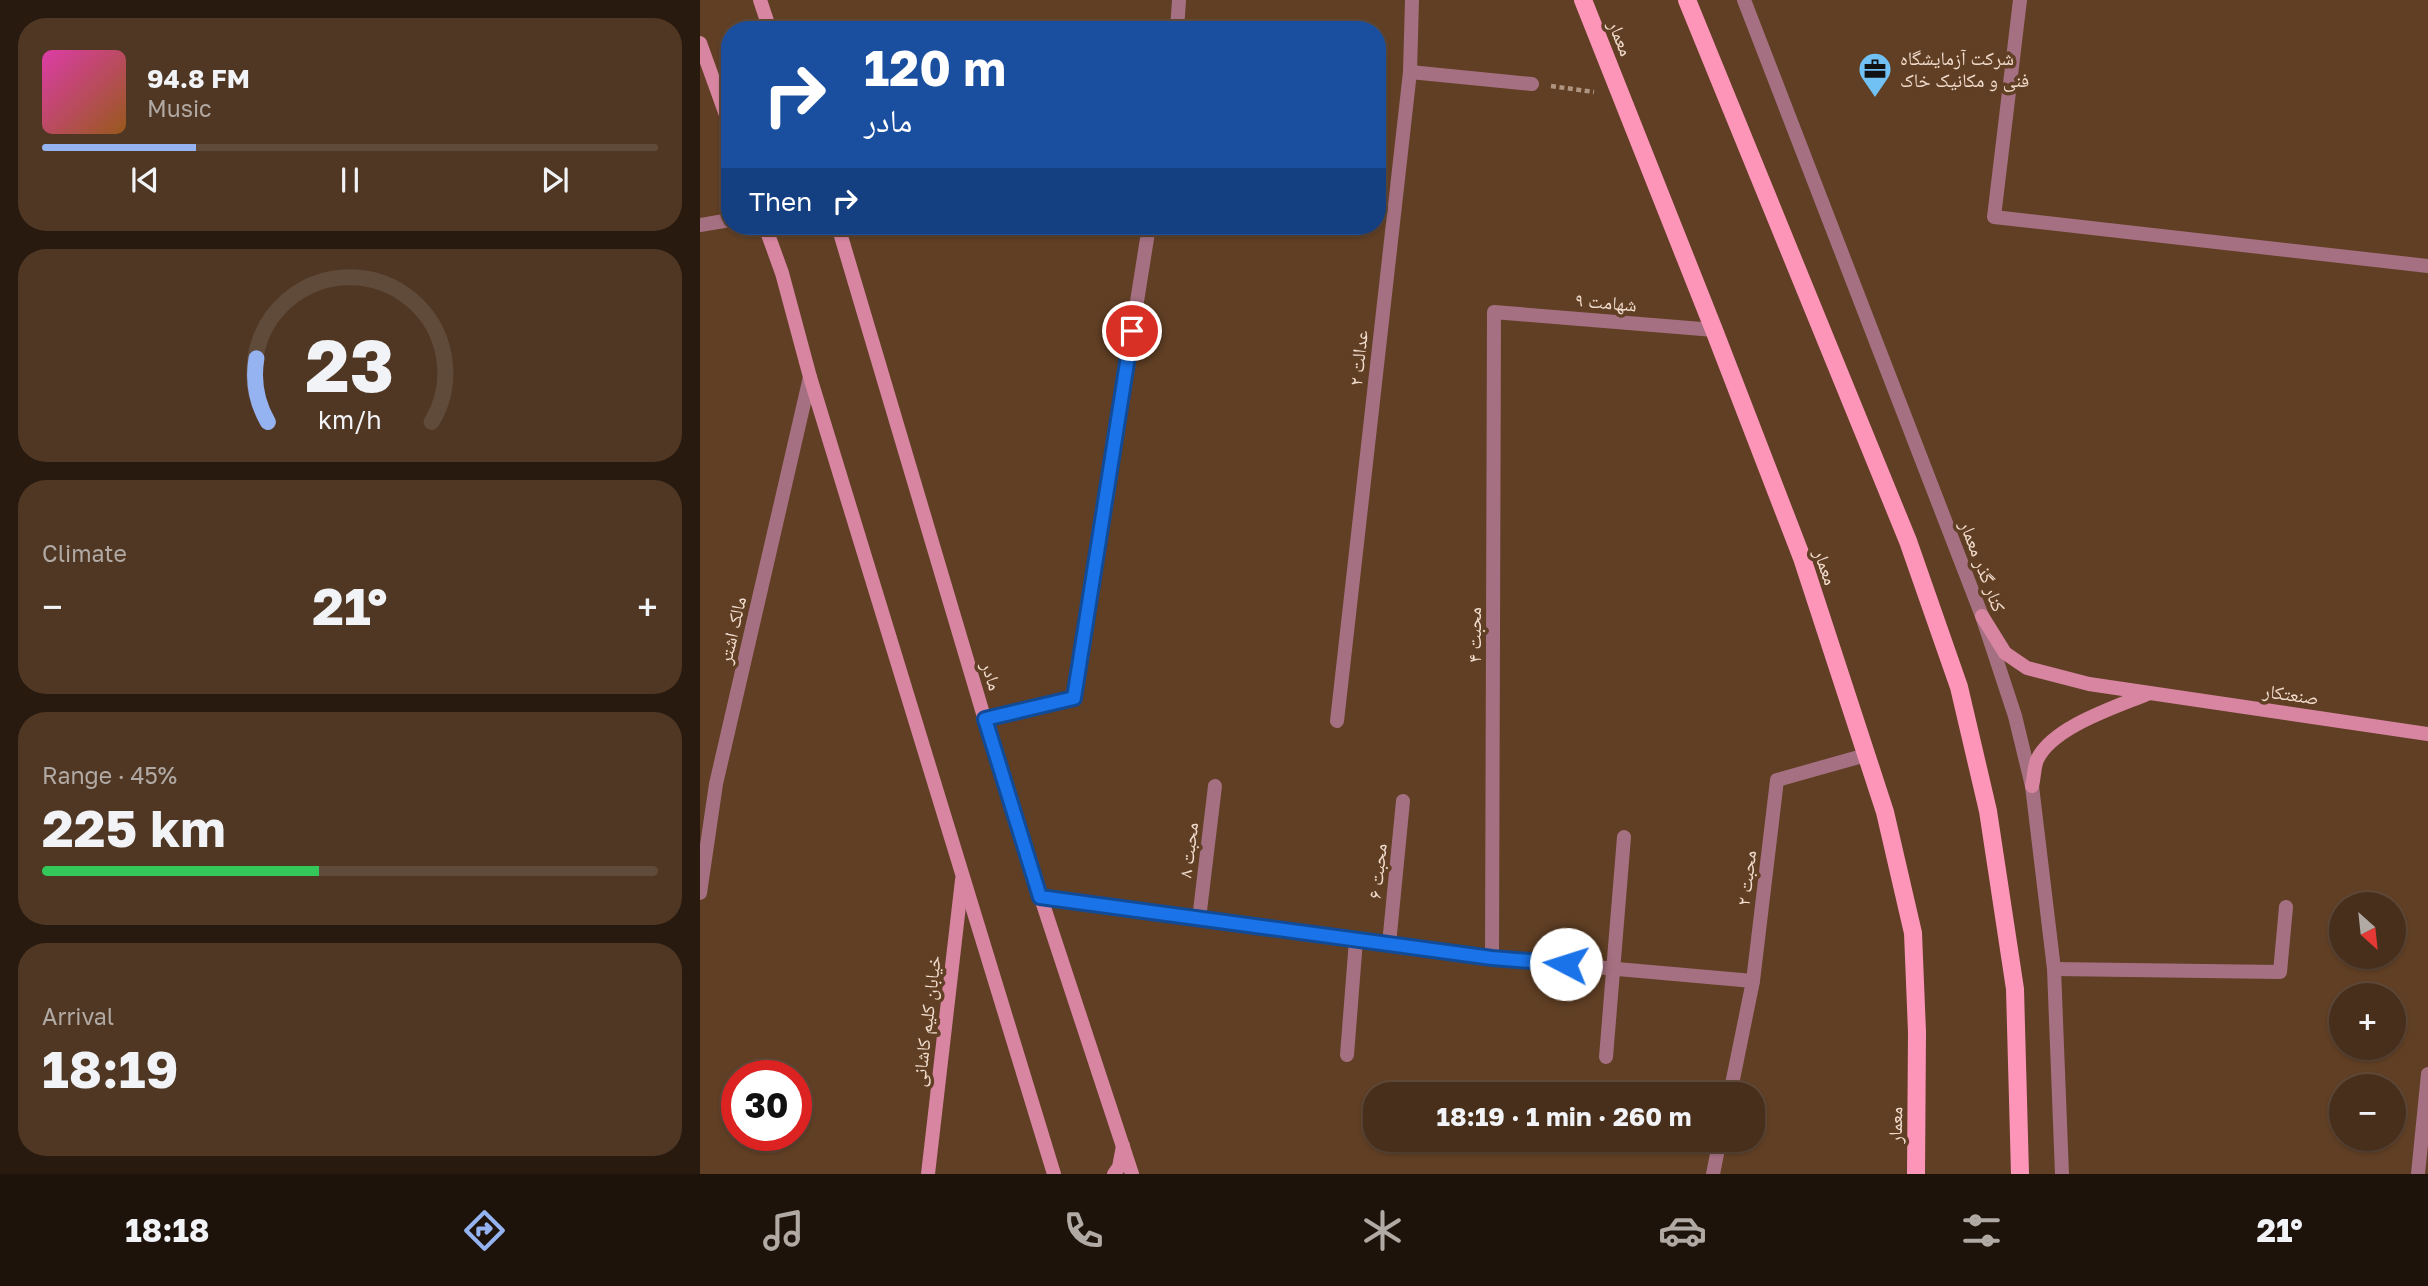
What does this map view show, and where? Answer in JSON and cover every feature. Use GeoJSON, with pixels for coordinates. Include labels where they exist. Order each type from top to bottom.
{"type":"FeatureCollection","features":[{"type":"Feature","properties":{"kind":"main road","name":"معمار"},"geometry":{"type":"LineString","coordinates":[[1583,0],[1802,558],[1885,812],[1913,933],[1917,1032],[1916,1174]]}},
{"type":"Feature","properties":{"kind":"main road"},"geometry":{"type":"LineString","coordinates":[[1687,0],[1908,541],[1959,687],[1988,811],[2015,989],[2020,1174]]}},
{"type":"Feature","properties":{"kind":"street"},"geometry":{"type":"LineString","coordinates":[[760,0],[768,21]]}},
{"type":"Feature","properties":{"kind":"street"},"geometry":{"type":"LineString","coordinates":[[1178,21],[1179,0]]}},
{"type":"Feature","properties":{"kind":"street","name":"عدالت ۲"},"geometry":{"type":"LineString","coordinates":[[1336,721],[1410,72],[1412,0]]}},
{"type":"Feature","properties":{"kind":"street","name":"کنار گذر معمار"},"geometry":{"type":"LineString","coordinates":[[1744,0],[1982,617],[2015,716],[2032,786],[2054,969],[2062,1174]]}},
{"type":"Feature","properties":{"kind":"street"},"geometry":{"type":"LineString","coordinates":[[2020,0],[1994,217],[2428,267]]}},
{"type":"Feature","properties":{"kind":"street"},"geometry":{"type":"LineString","coordinates":[[700,43],[721,101]]}},
{"type":"Feature","properties":{"kind":"street"},"geometry":{"type":"LineString","coordinates":[[1410,72],[1532,84]]}},
{"type":"Feature","properties":{"kind":"street"},"geometry":{"type":"LineString","coordinates":[[700,225],[721,222]]}},
{"type":"Feature","properties":{"kind":"street"},"geometry":{"type":"LineString","coordinates":[[768,235],[1055,1174]]}},
{"type":"Feature","properties":{"kind":"street","name":"مادر"},"geometry":{"type":"LineString","coordinates":[[841,235],[1040,897],[1124,1143],[1132,1174]]}},
{"type":"Feature","properties":{"kind":"street"},"geometry":{"type":"LineString","coordinates":[[985,719],[1074,698],[1148,235]]}},
{"type":"Feature","properties":{"kind":"street","name":"شهامت ۹"},"geometry":{"type":"LineString","coordinates":[[1494,312],[1714,330]]}},
{"type":"Feature","properties":{"kind":"street","name":"محبت ۴"},"geometry":{"type":"LineString","coordinates":[[1492,958],[1494,312]]}},
{"type":"Feature","properties":{"kind":"street","name":"مالک اشتر"},"geometry":{"type":"LineString","coordinates":[[700,893],[716,784],[810,377]]}},
{"type":"Feature","properties":{"kind":"street","name":"صنعتکار"},"geometry":{"type":"LineString","coordinates":[[1982,617],[2005,653],[2027,668],[2089,684],[2428,734]]}},
{"type":"Feature","properties":{"kind":"street"},"geometry":{"type":"LineString","coordinates":[[2032,786],[2038,759],[2057,737],[2081,722],[2148,693]]}},
{"type":"Feature","properties":{"kind":"street","name":"محبت ۲"},"geometry":{"type":"LineString","coordinates":[[1732,1082],[1753,981],[1777,780],[1866,755]]}},
{"type":"Feature","properties":{"kind":"street","name":"محبت ۸"},"geometry":{"type":"LineString","coordinates":[[1199,919],[1215,786]]}},
{"type":"Feature","properties":{"kind":"street","name":"محبت ۶"},"geometry":{"type":"LineString","coordinates":[[1388,944],[1403,801]]}},
{"type":"Feature","properties":{"kind":"street"},"geometry":{"type":"LineString","coordinates":[[1606,1057],[1625,837]]}},
{"type":"Feature","properties":{"kind":"street","name":"خیابان کلیم کاشانی"},"geometry":{"type":"LineString","coordinates":[[928,1174],[963,873]]}},
{"type":"Feature","properties":{"kind":"street"},"geometry":{"type":"LineString","coordinates":[[1040,897],[1492,958],[1753,981]]}},
{"type":"Feature","properties":{"kind":"street"},"geometry":{"type":"LineString","coordinates":[[2054,969],[2280,972],[2286,907]]}},
{"type":"Feature","properties":{"kind":"street"},"geometry":{"type":"LineString","coordinates":[[1347,1055],[1356,940]]}},
{"type":"Feature","properties":{"kind":"street"},"geometry":{"type":"LineString","coordinates":[[2418,1174],[2428,1074]]}},
{"type":"Feature","properties":{"kind":"street"},"geometry":{"type":"LineString","coordinates":[[1114,1174],[1119,1167],[1124,1143]]}},
{"type":"Feature","properties":{"kind":"street"},"geometry":{"type":"LineString","coordinates":[[1713,1174],[1717,1152]]}},
{"type":"Feature","properties":{"kind":"street"},"geometry":{"type":"LineString","coordinates":[[1045,1174],[1047,1154]]}},
{"type":"Feature","properties":{"kind":"path"},"geometry":{"type":"LineString","coordinates":[[1532,84],[1621,96]]}},
{"type":"Feature","properties":{"kind":"place","name":"شرکت آزمایشگاه فنی و مکانیک خاک"},"geometry":{"type":"Point","coordinates":[1875,99]}},
{"type":"Feature","properties":{"kind":"route"},"geometry":{"type":"LineString","coordinates":[[1132,331],[1074,698],[985,719],[1040,897],[1492,958],[1566,964]]}}]}
